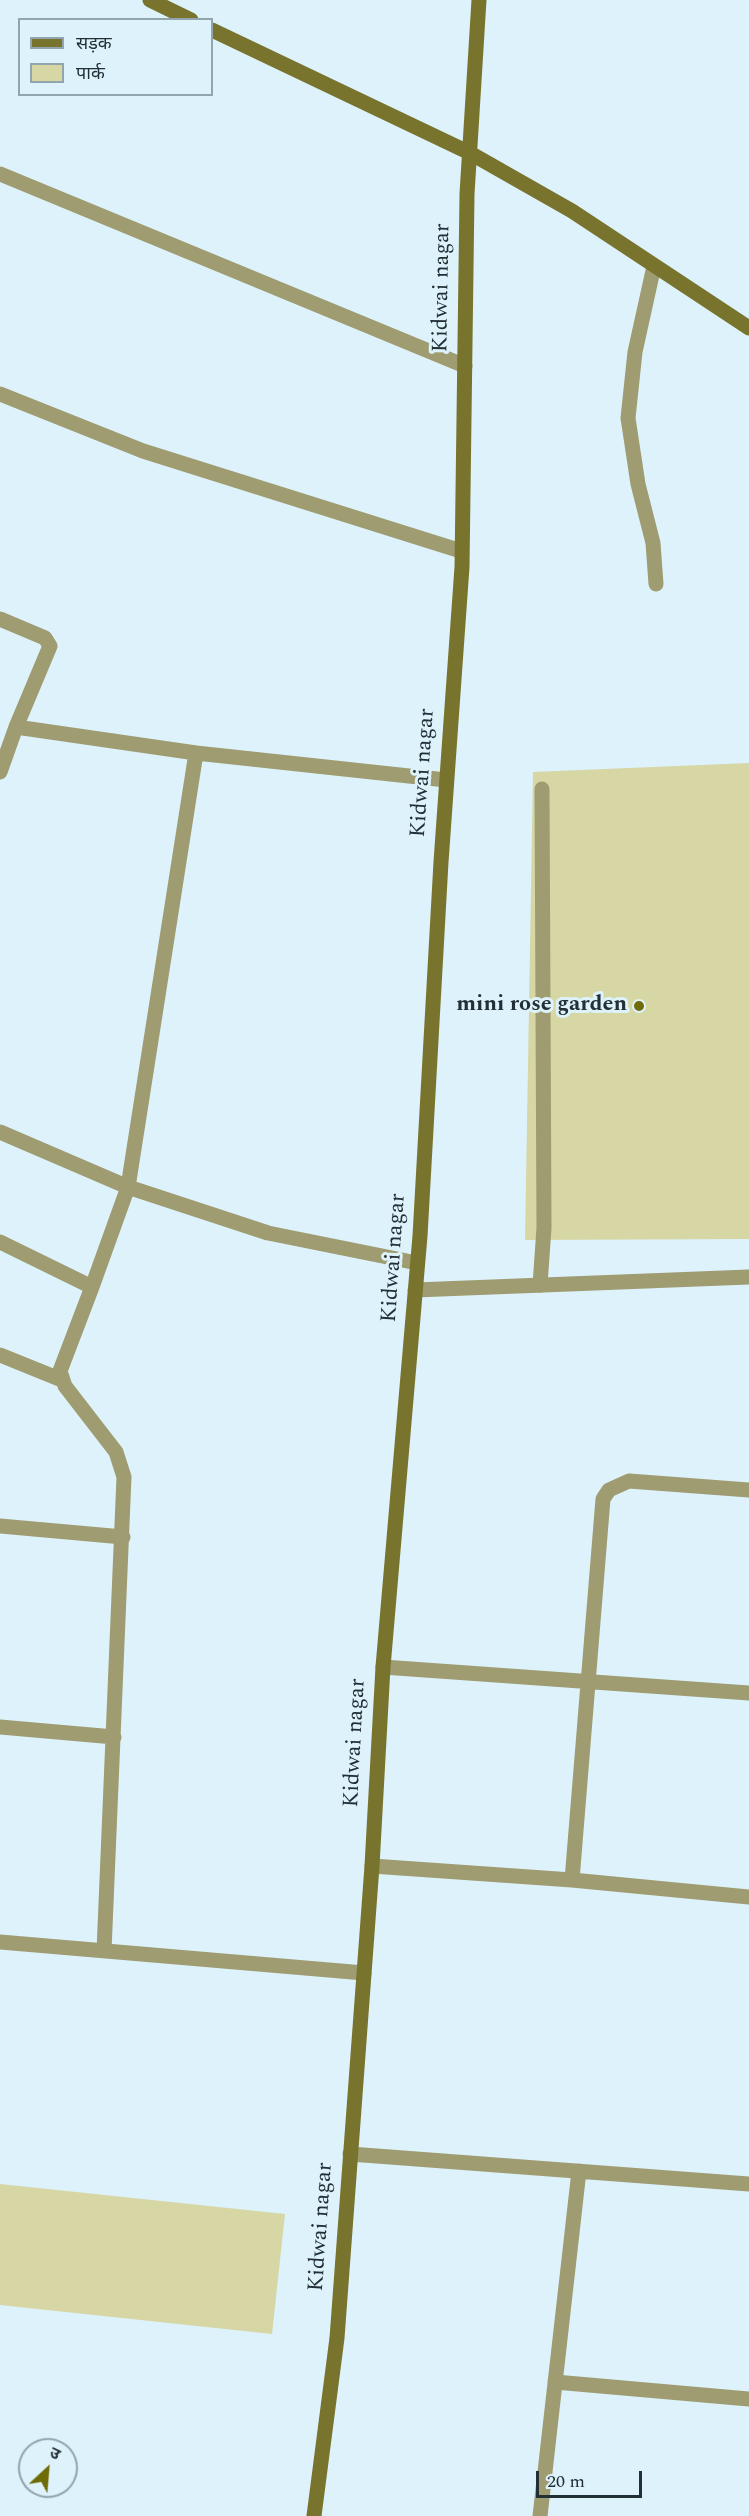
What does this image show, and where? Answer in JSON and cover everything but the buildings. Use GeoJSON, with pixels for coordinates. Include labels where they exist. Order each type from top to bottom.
{"type":"FeatureCollection","features":[{"type":"Feature","properties":{"kind":"street"},"geometry":{"type":"LineString","coordinates":[[150,0],[186,18]]}},
{"type":"Feature","properties":{"kind":"street","name":"Kidwai nagar"},"geometry":{"type":"LineString","coordinates":[[314,2516],[337,2338],[372,1866],[383,1667],[416,1290],[461,551],[470,153],[479,0]]}},
{"type":"Feature","properties":{"kind":"street"},"geometry":{"type":"LineString","coordinates":[[213,30],[470,153],[572,211],[749,328]]}},
{"type":"Feature","properties":{"kind":"street"},"geometry":{"type":"LineString","coordinates":[[0,174],[465,366]]}},
{"type":"Feature","properties":{"kind":"street"},"geometry":{"type":"LineString","coordinates":[[654,266],[635,352],[628,418],[638,484],[653,543],[656,584]]}},
{"type":"Feature","properties":{"kind":"street"},"geometry":{"type":"LineString","coordinates":[[0,394],[143,451],[461,551]]}},
{"type":"Feature","properties":{"kind":"street"},"geometry":{"type":"LineString","coordinates":[[0,619],[45,638],[50,646],[0,772]]}},
{"type":"Feature","properties":{"kind":"street"},"geometry":{"type":"LineString","coordinates":[[16,727],[196,753],[446,780]]}},
{"type":"Feature","properties":{"kind":"street"},"geometry":{"type":"LineString","coordinates":[[62,1380],[62,1360],[92,1287],[128,1187],[196,753]]}},
{"type":"Feature","properties":{"kind":"street"},"geometry":{"type":"LineString","coordinates":[[540,1285],[544,1228],[543,789]]}},
{"type":"Feature","properties":{"kind":"street"},"geometry":{"type":"LineString","coordinates":[[0,1132],[128,1187],[268,1233],[417,1263]]}},
{"type":"Feature","properties":{"kind":"street"},"geometry":{"type":"LineString","coordinates":[[0,1242],[92,1287]]}},
{"type":"Feature","properties":{"kind":"street"},"geometry":{"type":"LineString","coordinates":[[416,1290],[749,1277]]}},
{"type":"Feature","properties":{"kind":"street"},"geometry":{"type":"LineString","coordinates":[[0,1355],[62,1380],[107,1439],[120,1463],[124,1477],[104,1951]]}},
{"type":"Feature","properties":{"kind":"street"},"geometry":{"type":"LineString","coordinates":[[572,1880],[600,1513],[603,1499],[609,1490],[629,1482],[749,1490]]}},
{"type":"Feature","properties":{"kind":"street"},"geometry":{"type":"LineString","coordinates":[[0,1526],[123,1537]]}},
{"type":"Feature","properties":{"kind":"street"},"geometry":{"type":"LineString","coordinates":[[383,1667],[749,1693]]}},
{"type":"Feature","properties":{"kind":"street"},"geometry":{"type":"LineString","coordinates":[[0,1727],[114,1737]]}},
{"type":"Feature","properties":{"kind":"street"},"geometry":{"type":"LineString","coordinates":[[372,1866],[572,1880],[749,1897]]}},
{"type":"Feature","properties":{"kind":"street"},"geometry":{"type":"LineString","coordinates":[[0,1942],[364,1973]]}},
{"type":"Feature","properties":{"kind":"street"},"geometry":{"type":"LineString","coordinates":[[350,2154],[749,2184]]}},
{"type":"Feature","properties":{"kind":"street"},"geometry":{"type":"LineString","coordinates":[[540,2516],[579,2170]]}},
{"type":"Feature","properties":{"kind":"street"},"geometry":{"type":"LineString","coordinates":[[555,2382],[749,2398]]}},
{"type":"Feature","properties":{"kind":"green space","name":"mini rose garden"},"geometry":{"type":"Polygon","coordinates":[[[749,763],[749,1239],[525,1240],[533,772],[749,763]]]}},
{"type":"Feature","properties":{"kind":"green space"},"geometry":{"type":"Polygon","coordinates":[[[0,2184],[285,2214],[272,2334],[0,2305],[0,2184]]]}},
{"type":"Feature","properties":{"kind":"place","name":"mini rose garden"},"geometry":{"type":"Point","coordinates":[639,1006]}}]}
